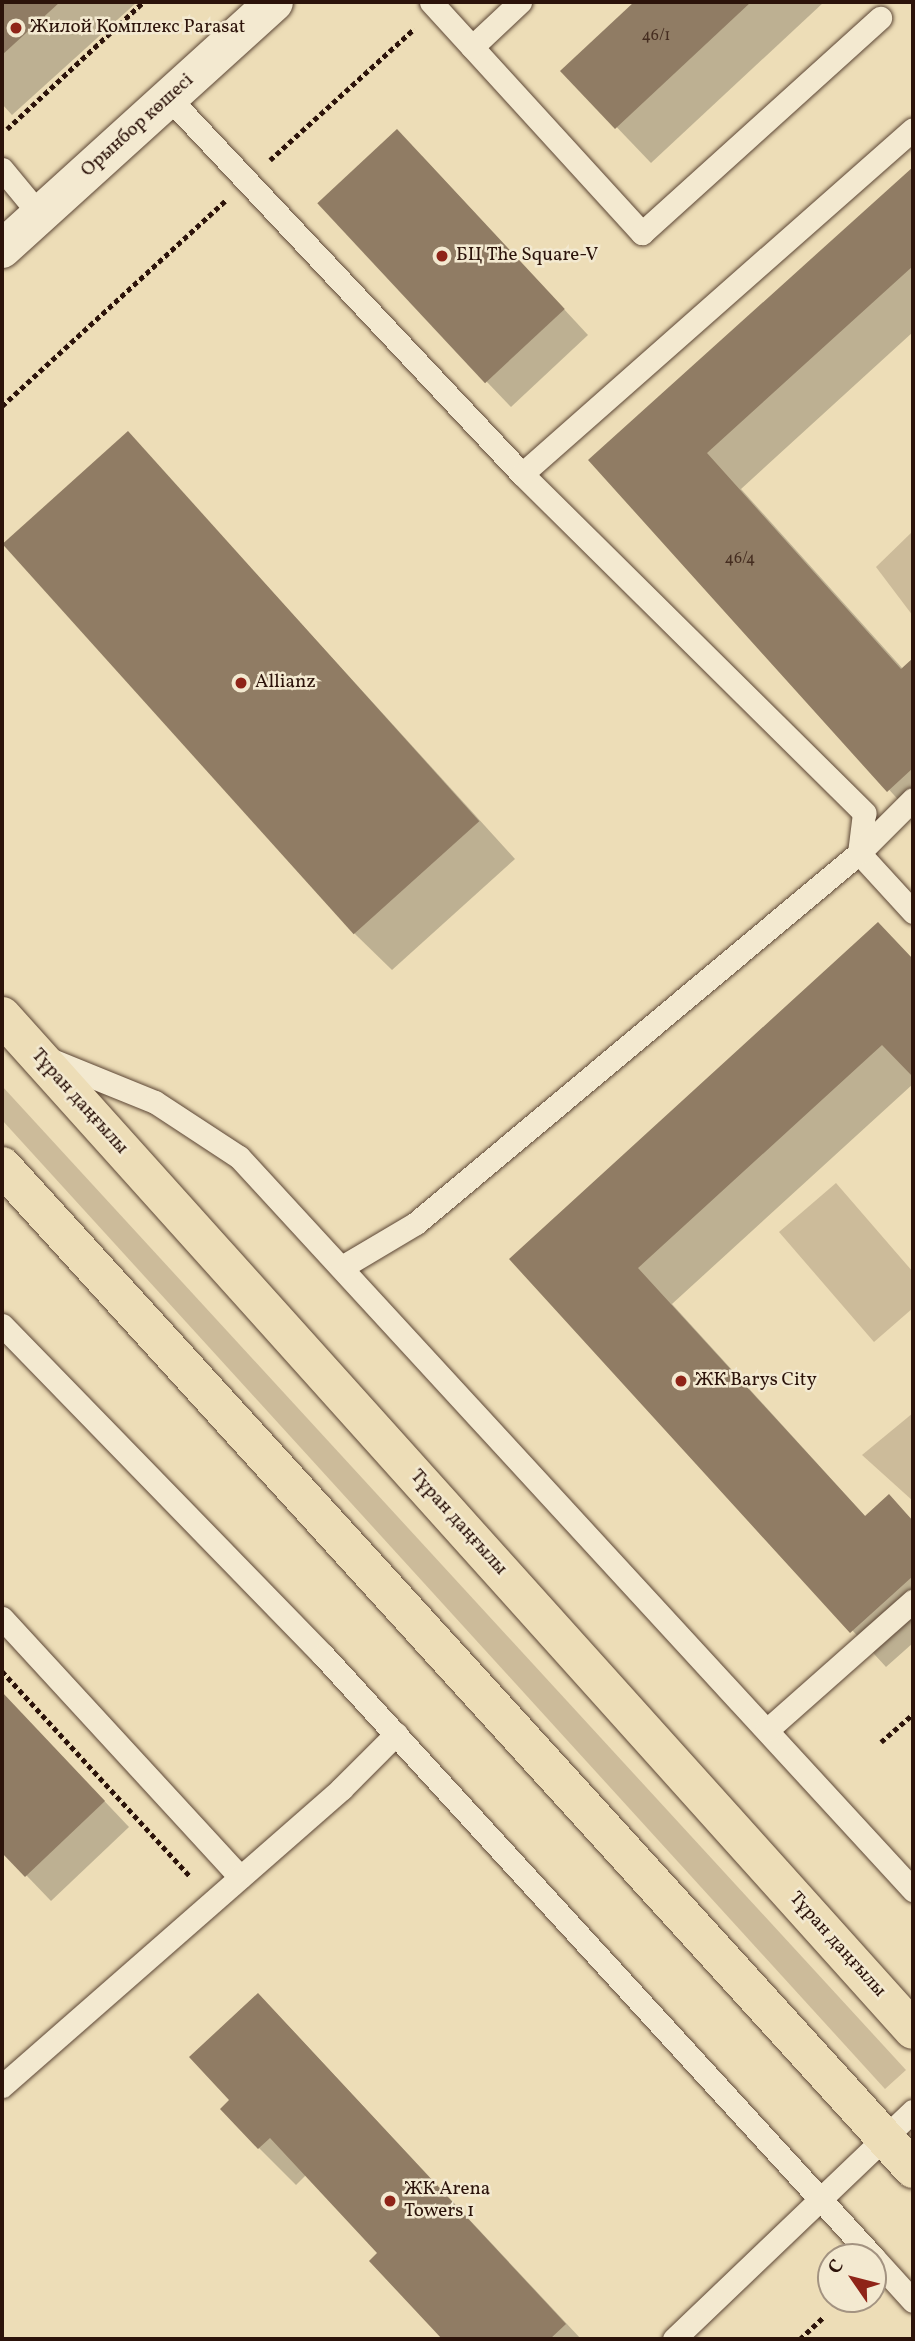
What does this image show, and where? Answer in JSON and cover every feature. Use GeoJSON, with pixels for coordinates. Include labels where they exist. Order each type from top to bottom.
{"type":"FeatureCollection","features":[{"type":"Feature","properties":{"kind":"main road","name":"Тұран даңғылы"},"geometry":{"type":"LineString","coordinates":[[2,1017],[913,2030]]}},
{"type":"Feature","properties":{"kind":"main road"},"geometry":{"type":"LineString","coordinates":[[2,1166],[913,2169]]}},
{"type":"Feature","properties":{"kind":"street","name":"Орынбор көшесі"},"geometry":{"type":"LineString","coordinates":[[2,250],[274,2]]}},
{"type":"Feature","properties":{"kind":"lane"},"geometry":{"type":"LineString","coordinates":[[431,2],[642,233],[880,18]]}},
{"type":"Feature","properties":{"kind":"lane"},"geometry":{"type":"LineString","coordinates":[[472,47],[520,2]]}},
{"type":"Feature","properties":{"kind":"lane"},"geometry":{"type":"LineString","coordinates":[[169,98],[522,474],[864,813],[859,853],[913,912]]}},
{"type":"Feature","properties":{"kind":"lane"},"geometry":{"type":"LineString","coordinates":[[522,474],[913,129]]}},
{"type":"Feature","properties":{"kind":"lane"},"geometry":{"type":"LineString","coordinates":[[2,169],[40,215]]}},
{"type":"Feature","properties":{"kind":"lane"},"geometry":{"type":"LineString","coordinates":[[342,1267],[416,1223],[859,853],[913,799]]}},
{"type":"Feature","properties":{"kind":"lane"},"geometry":{"type":"LineString","coordinates":[[36,1054],[155,1102],[239,1157],[913,1890]]}},
{"type":"Feature","properties":{"kind":"lane"},"geometry":{"type":"LineString","coordinates":[[2,1325],[396,1734],[860,2243]]}},
{"type":"Feature","properties":{"kind":"lane"},"geometry":{"type":"LineString","coordinates":[[767,1730],[913,1601]]}},
{"type":"Feature","properties":{"kind":"lane"},"geometry":{"type":"LineString","coordinates":[[2,1618],[240,1877]]}},
{"type":"Feature","properties":{"kind":"lane"},"geometry":{"type":"LineString","coordinates":[[2,2085],[240,1877],[396,1734]]}},
{"type":"Feature","properties":{"kind":"lane"},"geometry":{"type":"LineString","coordinates":[[674,2339],[913,2111]]}},
{"type":"Feature","properties":{"kind":"lane"},"geometry":{"type":"LineString","coordinates":[[887,2272],[913,2301]]}},
{"type":"Feature","properties":{"kind":"path"},"geometry":{"type":"LineString","coordinates":[[7,129],[143,2]]}},
{"type":"Feature","properties":{"kind":"path"},"geometry":{"type":"LineString","coordinates":[[2,1671],[213,1900]]}},
{"type":"Feature","properties":{"kind":"path"},"geometry":{"type":"LineString","coordinates":[[881,1742],[913,1714]]}},
{"type":"Feature","properties":{"kind":"path"},"geometry":{"type":"LineString","coordinates":[[800,2339],[824,2318]]}},
{"type":"Feature","properties":{"kind":"shaded area"},"geometry":{"type":"Polygon","coordinates":[[[913,531],[913,616],[876,567],[913,531]]]}},
{"type":"Feature","properties":{"kind":"shaded area"},"geometry":{"type":"Polygon","coordinates":[[[2,1086],[906,2070],[885,2089],[2,1120],[2,1086]]]}},
{"type":"Feature","properties":{"kind":"shaded area"},"geometry":{"type":"Polygon","coordinates":[[[836,1183],[913,1272],[913,1308],[874,1342],[779,1232],[836,1183]]]}},
{"type":"Feature","properties":{"kind":"shaded area"},"geometry":{"type":"Polygon","coordinates":[[[913,1413],[913,1501],[862,1455],[913,1413]]]}},
{"type":"Feature","properties":{"kind":"building","name":"Жилой Комплекс Parasat"},"geometry":{"type":"Polygon","coordinates":[[[2,2],[60,2],[2,55],[2,2]]]}},
{"type":"Feature","properties":{"kind":"building"},"geometry":{"type":"Polygon","coordinates":[[[634,2],[751,2],[615,129],[560,71],[634,2]]]}},
{"type":"Feature","properties":{"kind":"building","name":"БЦ The Square-V"},"geometry":{"type":"Polygon","coordinates":[[[397,129],[565,309],[485,383],[317,203],[397,129]]]}},
{"type":"Feature","properties":{"kind":"building"},"geometry":{"type":"Polygon","coordinates":[[[913,167],[913,266],[707,453],[901,669],[913,658],[913,768],[887,792],[588,460],[913,167]]]}},
{"type":"Feature","properties":{"kind":"building","name":"Allianz"},"geometry":{"type":"Polygon","coordinates":[[[128,431],[479,821],[354,934],[2,544],[128,431]]]}},
{"type":"Feature","properties":{"kind":"building","name":"ЖК Barys City"},"geometry":{"type":"Polygon","coordinates":[[[878,922],[913,959],[913,1077],[882,1045],[638,1268],[865,1516],[889,1494],[913,1521],[913,1576],[850,1633],[509,1259],[878,922]]]}},
{"type":"Feature","properties":{"kind":"building"},"geometry":{"type":"Polygon","coordinates":[[[2,1692],[105,1801],[25,1877],[2,1853],[2,1692]]]}},
{"type":"Feature","properties":{"kind":"building","name":"ЖК Arena Towers 1"},"geometry":{"type":"Polygon","coordinates":[[[258,1993],[566,2324],[550,2339],[442,2339],[369,2261],[377,2253],[270,2138],[258,2149],[220,2109],[229,2100],[189,2057],[258,1993]]]}},
{"type":"Feature","properties":{"kind":"place","name":"Жилой Комплекс Parasat"},"geometry":{"type":"Point","coordinates":[16,28]}},
{"type":"Feature","properties":{"kind":"place","name":"БЦ The Square-V"},"geometry":{"type":"Point","coordinates":[442,256]}},
{"type":"Feature","properties":{"kind":"place","name":"Allianz"},"geometry":{"type":"Point","coordinates":[241,683]}},
{"type":"Feature","properties":{"kind":"place","name":"ЖК Barys City"},"geometry":{"type":"Point","coordinates":[681,1381]}},
{"type":"Feature","properties":{"kind":"place","name":"ЖК Arena Towers 1"},"geometry":{"type":"Point","coordinates":[390,2201]}}]}
